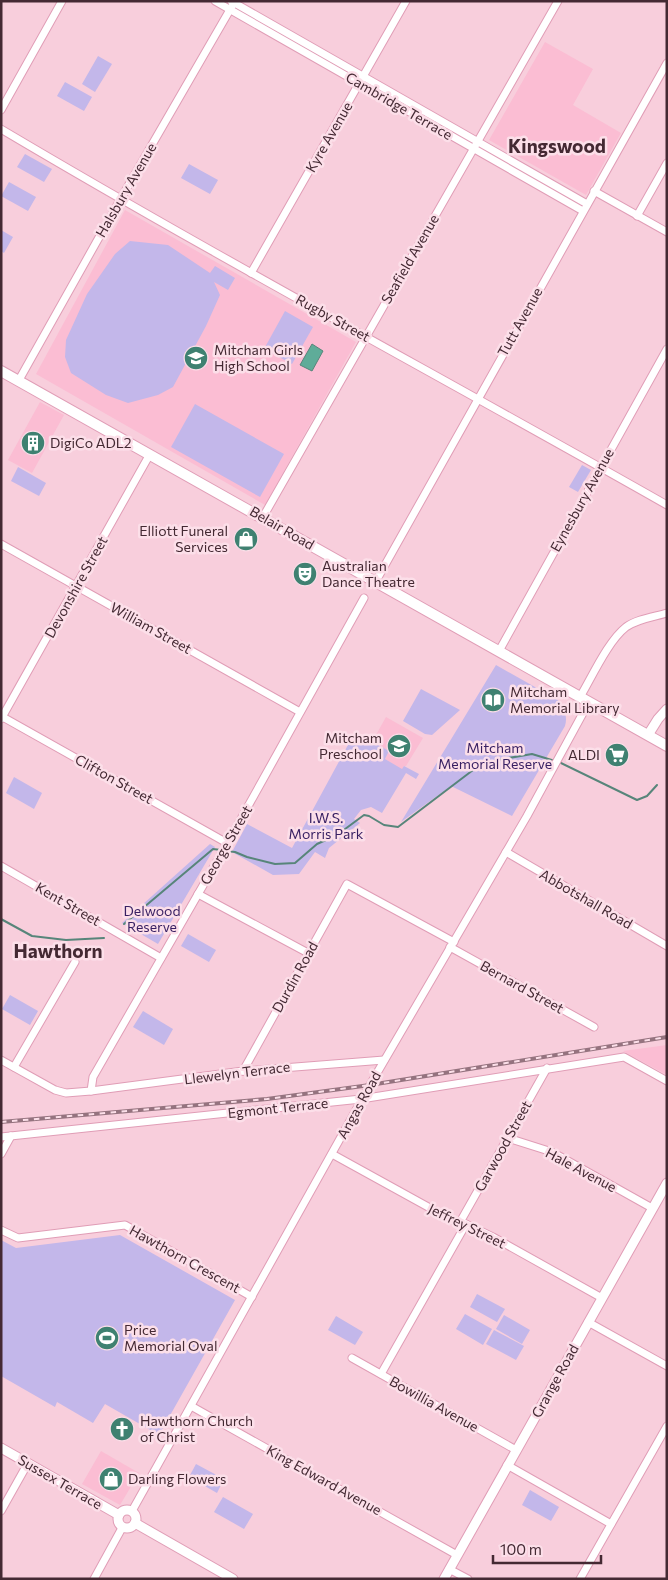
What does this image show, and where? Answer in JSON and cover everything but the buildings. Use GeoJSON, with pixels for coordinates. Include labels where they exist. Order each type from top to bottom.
{"type":"FeatureCollection","features":[{"type":"Feature","properties":{"kind":"main road","name":"Belair Road"},"geometry":{"type":"LineString","coordinates":[[1,370],[667,746]]}},
{"type":"Feature","properties":{"kind":"street"},"geometry":{"type":"LineString","coordinates":[[1,110],[62,1]]}},
{"type":"Feature","properties":{"kind":"street","name":"Cambridge Terrace"},"geometry":{"type":"LineString","coordinates":[[215,1],[230,10],[269,27]]}},
{"type":"Feature","properties":{"kind":"street","name":"Kyre Avenue"},"geometry":{"type":"LineString","coordinates":[[251,273],[406,1]]}},
{"type":"Feature","properties":{"kind":"street","name":"Seafield Avenue"},"geometry":{"type":"LineString","coordinates":[[263,517],[558,1]]}},
{"type":"Feature","properties":{"kind":"street","name":"Cambridge Terrace"},"geometry":{"type":"LineString","coordinates":[[234,2],[287,38],[585,207]]}},
{"type":"Feature","properties":{"kind":"street","name":"Halsbury Avenue"},"geometry":{"type":"LineString","coordinates":[[19,380],[234,2]]}},
{"type":"Feature","properties":{"kind":"street","name":"Tutt Avenue"},"geometry":{"type":"LineString","coordinates":[[376,581],[667,63]]}},
{"type":"Feature","properties":{"kind":"street","name":"Rugby Street"},"geometry":{"type":"LineString","coordinates":[[1,128],[120,200],[667,505]]}},
{"type":"Feature","properties":{"kind":"street"},"geometry":{"type":"LineString","coordinates":[[637,216],[667,163]]}},
{"type":"Feature","properties":{"kind":"street"},"geometry":{"type":"LineString","coordinates":[[594,191],[667,232]]}},
{"type":"Feature","properties":{"kind":"street","name":"Eynesbury Avenue"},"geometry":{"type":"LineString","coordinates":[[499,651],[667,349]]}},
{"type":"Feature","properties":{"kind":"street","name":"Devonshire Street"},"geometry":{"type":"LineString","coordinates":[[2,717],[150,454]]}},
{"type":"Feature","properties":{"kind":"street","name":"William Street"},"geometry":{"type":"LineString","coordinates":[[1,544],[300,712]]}},
{"type":"Feature","properties":{"kind":"street","name":"George Street"},"geometry":{"type":"LineString","coordinates":[[91,1092],[93,1077],[364,598]]}},
{"type":"Feature","properties":{"kind":"street","name":"Angas Road"},"geometry":{"type":"LineString","coordinates":[[132,1511],[384,1060],[562,753],[585,699],[588,683],[614,638],[626,627],[640,620],[667,613]]}},
{"type":"Feature","properties":{"kind":"street"},"geometry":{"type":"LineString","coordinates":[[648,735],[667,709]]}},
{"type":"Feature","properties":{"kind":"street","name":"Clifton Street"},"geometry":{"type":"LineString","coordinates":[[2,717],[227,843]]}},
{"type":"Feature","properties":{"kind":"street","name":"Abbotshall Road"},"geometry":{"type":"LineString","coordinates":[[506,852],[667,946]]}},
{"type":"Feature","properties":{"kind":"street","name":"Kent Street"},"geometry":{"type":"LineString","coordinates":[[1,866],[161,958]]}},
{"type":"Feature","properties":{"kind":"street","name":"Bernard Street"},"geometry":{"type":"LineString","coordinates":[[347,884],[594,1027]]}},
{"type":"Feature","properties":{"kind":"street","name":"Durdin Road"},"geometry":{"type":"LineString","coordinates":[[243,1071],[347,884]]}},
{"type":"Feature","properties":{"kind":"street"},"geometry":{"type":"LineString","coordinates":[[198,894],[308,953]]}},
{"type":"Feature","properties":{"kind":"street"},"geometry":{"type":"LineString","coordinates":[[14,1067],[75,962]]}},
{"type":"Feature","properties":{"kind":"street","name":"Egmont Terrace"},"geometry":{"type":"LineString","coordinates":[[1,1137],[362,1099],[624,1057],[667,1080]]}},
{"type":"Feature","properties":{"kind":"street","name":"Llewelyn Terrace"},"geometry":{"type":"LineString","coordinates":[[1,1060],[55,1090],[66,1093],[91,1092],[243,1071],[384,1060]]}},
{"type":"Feature","properties":{"kind":"street","name":"Garwood Street"},"geometry":{"type":"LineString","coordinates":[[381,1374],[547,1068]]}},
{"type":"Feature","properties":{"kind":"street"},"geometry":{"type":"LineString","coordinates":[[1,1154],[11,1136]]}},
{"type":"Feature","properties":{"kind":"street","name":"Hale Avenue"},"geometry":{"type":"LineString","coordinates":[[508,1138],[552,1152],[652,1208]]}},
{"type":"Feature","properties":{"kind":"street","name":"Jeffrey Street"},"geometry":{"type":"LineString","coordinates":[[332,1154],[463,1224],[493,1237],[602,1298]]}},
{"type":"Feature","properties":{"kind":"street","name":"Grange Road"},"geometry":{"type":"LineString","coordinates":[[444,1579],[667,1183]]}},
{"type":"Feature","properties":{"kind":"street","name":"Hawthorn Crescent"},"geometry":{"type":"LineString","coordinates":[[1,1230],[18,1238],[125,1225],[252,1297]]}},
{"type":"Feature","properties":{"kind":"street"},"geometry":{"type":"LineString","coordinates":[[588,1322],[667,1366]]}},
{"type":"Feature","properties":{"kind":"street","name":"Bowillia Avenue"},"geometry":{"type":"LineString","coordinates":[[352,1358],[516,1450]]}},
{"type":"Feature","properties":{"kind":"street","name":"King Edward Avenue"},"geometry":{"type":"LineString","coordinates":[[191,1406],[457,1555]]}},
{"type":"Feature","properties":{"kind":"street"},"geometry":{"type":"LineString","coordinates":[[580,1579],[667,1426]]}},
{"type":"Feature","properties":{"kind":"street","name":"Sussex Terrace"},"geometry":{"type":"LineString","coordinates":[[1,1448],[119,1515]]}},
{"type":"Feature","properties":{"kind":"street"},"geometry":{"type":"LineString","coordinates":[[1,1511],[28,1463]]}},
{"type":"Feature","properties":{"kind":"street"},"geometry":{"type":"LineString","coordinates":[[508,1465],[611,1524]]}},
{"type":"Feature","properties":{"kind":"street"},"geometry":{"type":"LineString","coordinates":[[126,1510],[132,1511],[136,1517],[136,1523],[131,1528],[122,1528],[118,1521],[119,1515],[126,1510]]}},
{"type":"Feature","properties":{"kind":"street"},"geometry":{"type":"LineString","coordinates":[[136,1523],[221,1576],[233,1579]]}},
{"type":"Feature","properties":{"kind":"street"},"geometry":{"type":"LineString","coordinates":[[94,1579],[122,1528]]}},
{"type":"Feature","properties":{"kind":"street"},"geometry":{"type":"LineString","coordinates":[[449,1569],[468,1579]]}},
{"type":"Feature","properties":{"kind":"shaded area"},"geometry":{"type":"Polygon","coordinates":[[[545,42],[593,69],[573,105],[621,133],[586,195],[489,140],[545,42]]]}},
{"type":"Feature","properties":{"kind":"shaded area","name":"Mitcham Girls High School"},"geometry":{"type":"Polygon","coordinates":[[[125,210],[356,342],[265,505],[36,374],[125,210]]]}},
{"type":"Feature","properties":{"kind":"shaded area"},"geometry":{"type":"Polygon","coordinates":[[[312,344],[323,351],[312,371],[300,365],[312,344]]]}},
{"type":"Feature","properties":{"kind":"shaded area","name":"DigiCo ADL2"},"geometry":{"type":"Polygon","coordinates":[[[40,402],[64,415],[32,473],[8,460],[40,402]]]}},
{"type":"Feature","properties":{"kind":"shaded area","name":"Mitcham Preschool"},"geometry":{"type":"Polygon","coordinates":[[[386,717],[423,738],[402,770],[385,759],[389,751],[372,742],[386,717]]]}},
{"type":"Feature","properties":{"kind":"shaded area"},"geometry":{"type":"Polygon","coordinates":[[[667,1045],[667,1075],[623,1051],[667,1045]]]}},
{"type":"Feature","properties":{"kind":"shaded area"},"geometry":{"type":"Polygon","coordinates":[[[101,1451],[139,1473],[120,1505],[82,1484],[101,1451]]]}},
{"type":"Feature","properties":{"kind":"green space"},"geometry":{"type":"Polygon","coordinates":[[[98,56],[112,64],[95,92],[82,84],[98,56]]]}},
{"type":"Feature","properties":{"kind":"green space"},"geometry":{"type":"Polygon","coordinates":[[[65,82],[92,97],[84,111],[57,96],[65,82]]]}},
{"type":"Feature","properties":{"kind":"green space"},"geometry":{"type":"Polygon","coordinates":[[[25,154],[52,169],[44,182],[17,167],[25,154]]]}},
{"type":"Feature","properties":{"kind":"green space"},"geometry":{"type":"Polygon","coordinates":[[[189,164],[218,180],[210,194],[181,178],[189,164]]]}},
{"type":"Feature","properties":{"kind":"green space"},"geometry":{"type":"Polygon","coordinates":[[[9,182],[36,197],[28,211],[1,196],[9,182]]]}},
{"type":"Feature","properties":{"kind":"green space"},"geometry":{"type":"Polygon","coordinates":[[[1,230],[13,237],[4,253],[1,251],[1,230]]]}},
{"type":"Feature","properties":{"kind":"green space"},"geometry":{"type":"Polygon","coordinates":[[[130,241],[168,245],[210,273],[215,266],[235,278],[228,290],[214,282],[220,295],[206,326],[173,387],[158,395],[128,403],[106,395],[71,373],[65,357],[66,340],[87,294],[115,254],[130,241]]]}},
{"type":"Feature","properties":{"kind":"green space"},"geometry":{"type":"Polygon","coordinates":[[[285,311],[313,327],[292,364],[264,349],[285,311]]]}},
{"type":"Feature","properties":{"kind":"green space"},"geometry":{"type":"Polygon","coordinates":[[[195,404],[284,454],[260,497],[171,447],[195,404]]]}},
{"type":"Feature","properties":{"kind":"green space"},"geometry":{"type":"Polygon","coordinates":[[[582,465],[591,470],[578,492],[569,487],[582,465]]]}},
{"type":"Feature","properties":{"kind":"green space"},"geometry":{"type":"Polygon","coordinates":[[[18,467],[46,483],[39,496],[11,481],[18,467]]]}},
{"type":"Feature","properties":{"kind":"green space","name":"Mitcham Memorial Reserve"},"geometry":{"type":"Polygon","coordinates":[[[496,665],[558,700],[566,715],[565,726],[512,816],[451,786],[401,822],[496,665]]]}},
{"type":"Feature","properties":{"kind":"green space"},"geometry":{"type":"Polygon","coordinates":[[[421,689],[460,710],[432,735],[425,734],[403,721],[421,689]]]}},
{"type":"Feature","properties":{"kind":"green space","name":"I.W.S. Morris Park"},"geometry":{"type":"Polygon","coordinates":[[[355,732],[389,751],[385,759],[402,769],[404,766],[419,774],[416,779],[406,773],[382,813],[371,807],[361,810],[354,819],[360,823],[329,848],[325,858],[315,852],[299,874],[273,875],[232,852],[247,824],[292,848],[355,732]]]}},
{"type":"Feature","properties":{"kind":"green space"},"geometry":{"type":"Polygon","coordinates":[[[14,777],[42,793],[34,809],[6,793],[14,777]]]}},
{"type":"Feature","properties":{"kind":"green space","name":"Delwood Reserve"},"geometry":{"type":"Polygon","coordinates":[[[210,844],[215,847],[158,944],[122,923],[210,844]]]}},
{"type":"Feature","properties":{"kind":"green space"},"geometry":{"type":"Polygon","coordinates":[[[188,934],[216,950],[209,962],[181,946],[188,934]]]}},
{"type":"Feature","properties":{"kind":"green space"},"geometry":{"type":"Polygon","coordinates":[[[10,995],[38,1011],[30,1025],[2,1009],[10,995]]]}},
{"type":"Feature","properties":{"kind":"green space"},"geometry":{"type":"Polygon","coordinates":[[[143,1011],[173,1029],[164,1045],[133,1027],[143,1011]]]}},
{"type":"Feature","properties":{"kind":"green space","name":"Price Memorial Oval"},"geometry":{"type":"Polygon","coordinates":[[[120,1235],[235,1300],[159,1435],[105,1404],[93,1423],[57,1402],[55,1407],[1,1376],[1,1240],[16,1248],[120,1235]]]}},
{"type":"Feature","properties":{"kind":"green space"},"geometry":{"type":"Polygon","coordinates":[[[477,1294],[505,1309],[497,1322],[470,1307],[477,1294]]]}},
{"type":"Feature","properties":{"kind":"green space"},"geometry":{"type":"Polygon","coordinates":[[[465,1314],[492,1329],[483,1345],[456,1329],[465,1314]]]}},
{"type":"Feature","properties":{"kind":"green space"},"geometry":{"type":"Polygon","coordinates":[[[504,1315],[530,1330],[522,1344],[496,1329],[504,1315]]]}},
{"type":"Feature","properties":{"kind":"green space"},"geometry":{"type":"Polygon","coordinates":[[[336,1316],[363,1332],[355,1345],[328,1330],[336,1316]]]}},
{"type":"Feature","properties":{"kind":"green space"},"geometry":{"type":"Polygon","coordinates":[[[494,1330],[524,1346],[516,1360],[486,1344],[494,1330]]]}},
{"type":"Feature","properties":{"kind":"green space"},"geometry":{"type":"Polygon","coordinates":[[[196,1464],[224,1479],[217,1493],[189,1477],[196,1464]]]}},
{"type":"Feature","properties":{"kind":"green space"},"geometry":{"type":"Polygon","coordinates":[[[530,1490],[559,1507],[551,1521],[522,1505],[530,1490]]]}},
{"type":"Feature","properties":{"kind":"green space"},"geometry":{"type":"Polygon","coordinates":[[[223,1497],[253,1514],[244,1529],[214,1512],[223,1497]]]}},
{"type":"Feature","properties":{"kind":"waterway"},"geometry":{"type":"LineString","coordinates":[[226,851],[275,864],[295,863],[317,844],[337,835],[364,815],[384,825],[398,827],[477,767],[497,760],[532,754],[555,761]]}},
{"type":"Feature","properties":{"kind":"waterway"},"geometry":{"type":"LineString","coordinates":[[559,762],[637,800],[647,796],[657,785]]}},
{"type":"Feature","properties":{"kind":"waterway"},"geometry":{"type":"LineString","coordinates":[[124,924],[213,849],[221,850]]}},
{"type":"Feature","properties":{"kind":"waterway"},"geometry":{"type":"LineString","coordinates":[[1,919],[32,936],[66,940],[104,938]]}},
{"type":"Feature","properties":{"kind":"railway"},"geometry":{"type":"LineString","coordinates":[[1,1122],[267,1099],[370,1085],[667,1037]]}},
{"type":"Feature","properties":{"kind":"place","name":"Mitcham Girls High School"},"geometry":{"type":"Point","coordinates":[196,358]}},
{"type":"Feature","properties":{"kind":"place","name":"DigiCo ADL2"},"geometry":{"type":"Point","coordinates":[33,443]}},
{"type":"Feature","properties":{"kind":"place","name":"Elliott Funeral Services"},"geometry":{"type":"Point","coordinates":[246,539]}},
{"type":"Feature","properties":{"kind":"place","name":"Australian Dance Theatre"},"geometry":{"type":"Point","coordinates":[305,574]}},
{"type":"Feature","properties":{"kind":"place","name":"Mitcham Memorial Library"},"geometry":{"type":"Point","coordinates":[493,700]}},
{"type":"Feature","properties":{"kind":"place","name":"Mitcham Preschool"},"geometry":{"type":"Point","coordinates":[399,746]}},
{"type":"Feature","properties":{"kind":"place","name":"ALDI"},"geometry":{"type":"Point","coordinates":[617,755]}},
{"type":"Feature","properties":{"kind":"place","name":"Price Memorial Oval"},"geometry":{"type":"Point","coordinates":[107,1338]}},
{"type":"Feature","properties":{"kind":"place","name":"Hawthorn Church of Christ"},"geometry":{"type":"Point","coordinates":[122,1429]}},
{"type":"Feature","properties":{"kind":"place","name":"Darling Flowers"},"geometry":{"type":"Point","coordinates":[111,1479]}},
{"type":"Feature","properties":{"kind":"district","name":"Kingswood"},"geometry":{"type":"Point","coordinates":[557,146]}},
{"type":"Feature","properties":{"kind":"district","name":"Hawthorn"},"geometry":{"type":"Point","coordinates":[58,951]}}]}
